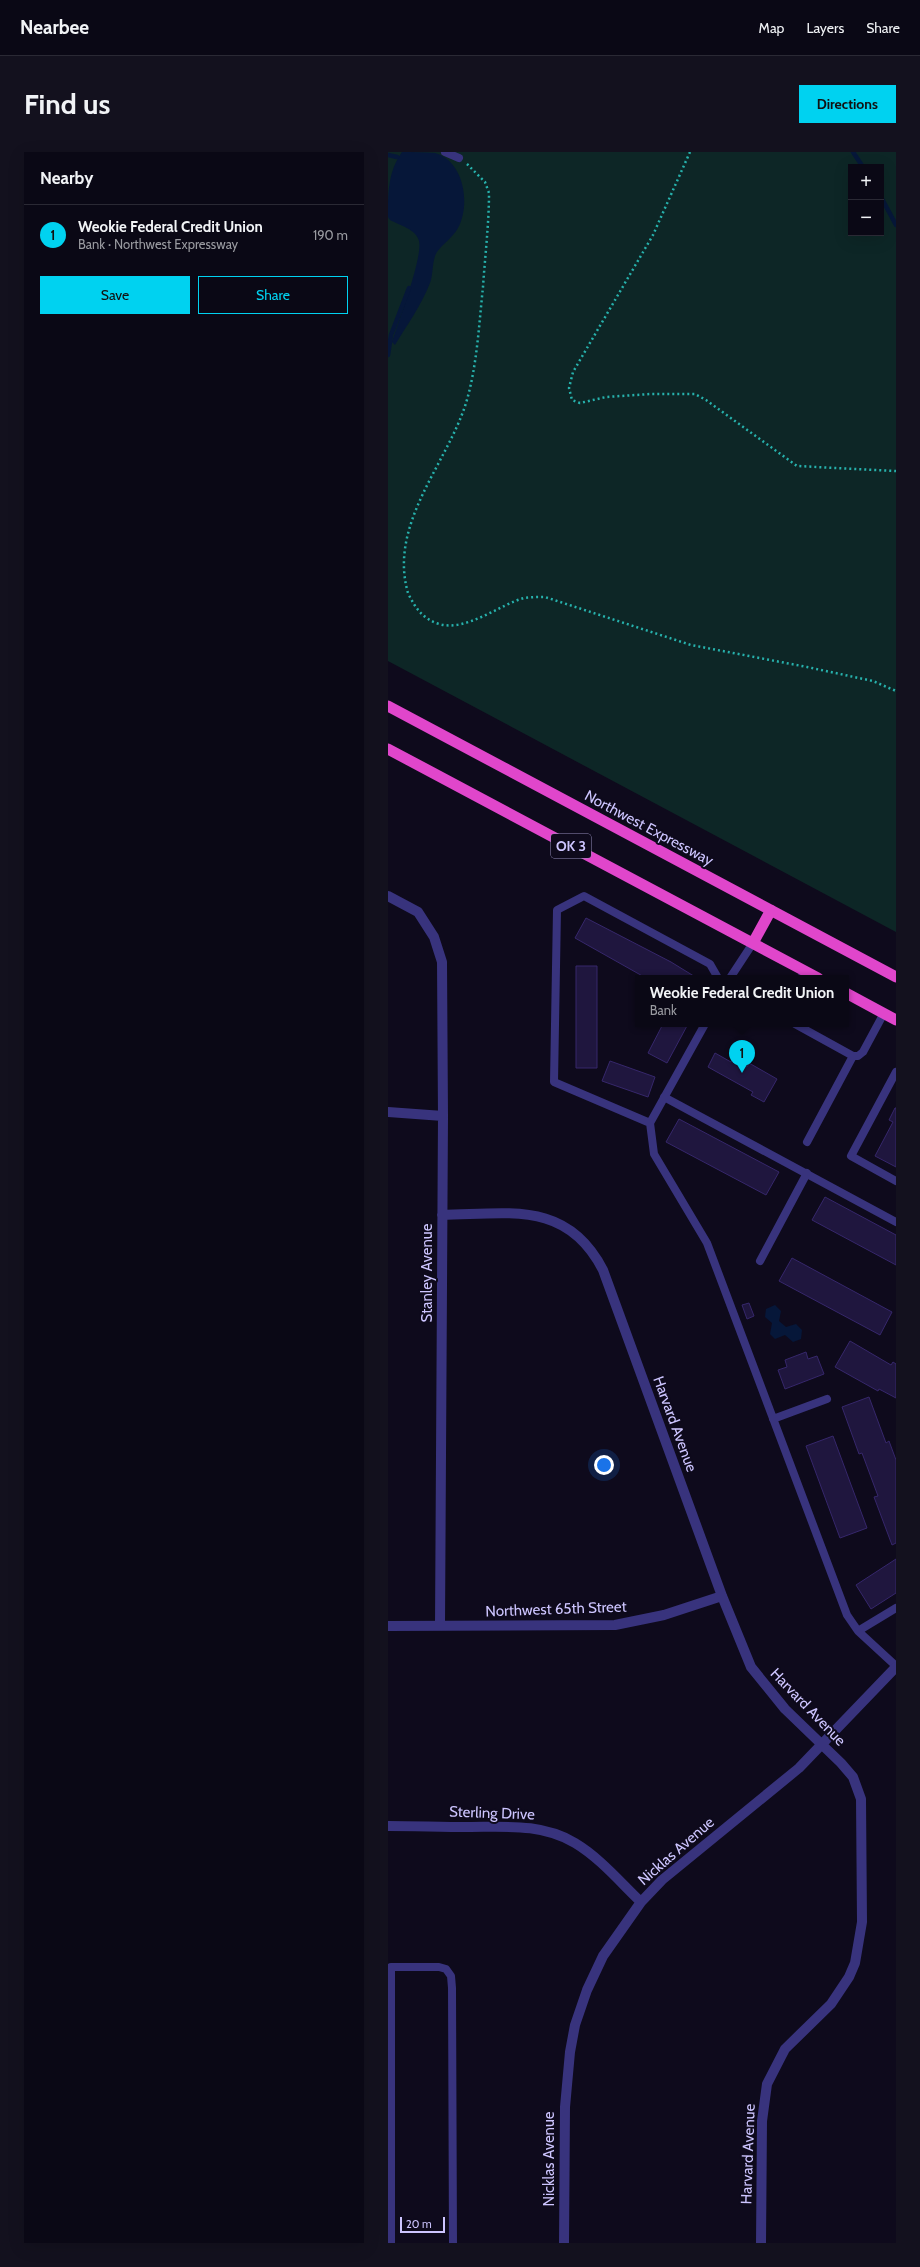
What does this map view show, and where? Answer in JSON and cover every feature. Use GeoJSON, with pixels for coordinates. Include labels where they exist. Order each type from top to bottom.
{"type":"FeatureCollection","features":[{"type":"Feature","properties":{"kind":"highway","name":"Northwest Expressway"},"geometry":{"type":"LineString","coordinates":[[388,706],[896,977]]}},
{"type":"Feature","properties":{"kind":"highway","name":"OK 3"},"geometry":{"type":"LineString","coordinates":[[388,749],[753,943],[803,974]]}},
{"type":"Feature","properties":{"kind":"highway"},"geometry":{"type":"LineString","coordinates":[[753,943],[771,910]]}},
{"type":"Feature","properties":{"kind":"highway"},"geometry":{"type":"LineString","coordinates":[[849,995],[896,1020]]}},
{"type":"Feature","properties":{"kind":"street","name":"Stanley Avenue"},"geometry":{"type":"LineString","coordinates":[[388,896],[418,912],[434,937],[442,962],[443,1116],[440,1626]]}},
{"type":"Feature","properties":{"kind":"street"},"geometry":{"type":"LineString","coordinates":[[388,1112],[443,1116]]}},
{"type":"Feature","properties":{"kind":"street","name":"Harvard Avenue"},"geometry":{"type":"LineString","coordinates":[[442,1215],[538,1216],[558,1222],[568,1228],[583,1240],[594,1253],[603,1270],[722,1596],[751,1667],[785,1709],[822,1744],[853,1777],[861,1799],[862,1922],[860,1943],[855,1963],[842,1990],[831,2004],[785,2049],[767,2084],[762,2121],[761,2243]]}},
{"type":"Feature","properties":{"kind":"street","name":"Northwest 65th Street"},"geometry":{"type":"LineString","coordinates":[[388,1626],[615,1625],[664,1616],[722,1596]]}},
{"type":"Feature","properties":{"kind":"street","name":"Nicklas Avenue"},"geometry":{"type":"LineString","coordinates":[[564,2243],[565,2106],[570,2052],[575,2025],[587,1990],[603,1956],[641,1902],[684,1860],[778,1786],[822,1744],[896,1666]]}},
{"type":"Feature","properties":{"kind":"street","name":"Sterling Drive"},"geometry":{"type":"LineString","coordinates":[[388,1826],[532,1828],[553,1833],[574,1843],[594,1857],[641,1902]]}},
{"type":"Feature","properties":{"kind":"lane"},"geometry":{"type":"LineString","coordinates":[[446,152],[459,158]]}},
{"type":"Feature","properties":{"kind":"lane"},"geometry":{"type":"LineString","coordinates":[[650,1123],[554,1082],[557,910],[584,896],[710,964],[716,975]]}},
{"type":"Feature","properties":{"kind":"lane"},"geometry":{"type":"LineString","coordinates":[[732,975],[753,943]]}},
{"type":"Feature","properties":{"kind":"lane"},"geometry":{"type":"LineString","coordinates":[[800,1027],[853,1056],[858,1056],[863,1052],[884,1013]]}},
{"type":"Feature","properties":{"kind":"lane"},"geometry":{"type":"LineString","coordinates":[[702,1027],[650,1123],[654,1154],[707,1243],[846,1615],[858,1631],[896,1666]]}},
{"type":"Feature","properties":{"kind":"lane"},"geometry":{"type":"LineString","coordinates":[[807,1142],[853,1056]]}},
{"type":"Feature","properties":{"kind":"lane"},"geometry":{"type":"LineString","coordinates":[[896,1072],[851,1156],[896,1181]]}},
{"type":"Feature","properties":{"kind":"lane"},"geometry":{"type":"LineString","coordinates":[[664,1097],[896,1222]]}},
{"type":"Feature","properties":{"kind":"lane"},"geometry":{"type":"LineString","coordinates":[[760,1261],[807,1174]]}},
{"type":"Feature","properties":{"kind":"lane"},"geometry":{"type":"LineString","coordinates":[[773,1419],[828,1399]]}},
{"type":"Feature","properties":{"kind":"lane"},"geometry":{"type":"LineString","coordinates":[[858,1631],[896,1608]]}},
{"type":"Feature","properties":{"kind":"lane"},"geometry":{"type":"LineString","coordinates":[[392,2243],[390,1967],[439,1967],[446,1969],[451,1976],[453,2243]]}},
{"type":"Feature","properties":{"kind":"path"},"geometry":{"type":"LineString","coordinates":[[690,152],[653,236],[573,372],[569,388],[572,400],[580,403],[606,397],[651,394],[695,394],[706,400],[797,466],[896,471]]}},
{"type":"Feature","properties":{"kind":"path"},"geometry":{"type":"LineString","coordinates":[[459,158],[474,169],[485,182],[489,193],[478,340],[466,403],[450,439],[433,468],[406,523],[402,559],[406,586],[415,608],[430,620],[440,624],[463,623],[524,598],[545,598],[691,645],[873,681],[896,691]]}},
{"type":"Feature","properties":{"kind":"green space"},"geometry":{"type":"Polygon","coordinates":[[[388,152],[896,152],[896,932],[388,661],[388,152]]]}},
{"type":"Feature","properties":{"kind":"water"},"geometry":{"type":"Polygon","coordinates":[[[402,152],[435,153],[445,158],[453,165],[462,184],[464,207],[458,228],[439,249],[435,256],[431,280],[422,300],[395,345],[392,342],[414,275],[419,249],[419,241],[414,233],[411,230],[390,220],[388,217],[391,175],[402,152]]]}},
{"type":"Feature","properties":{"kind":"water"},"geometry":{"type":"Polygon","coordinates":[[[775,1305],[781,1311],[779,1321],[786,1327],[796,1324],[802,1330],[801,1339],[793,1342],[785,1335],[775,1339],[770,1334],[772,1323],[765,1317],[766,1309],[775,1305]]]}},
{"type":"Feature","properties":{"kind":"building"},"geometry":{"type":"Polygon","coordinates":[[[586,918],[671,962],[692,975],[641,975],[575,938],[586,918]]]}},
{"type":"Feature","properties":{"kind":"building"},"geometry":{"type":"Polygon","coordinates":[[[576,966],[597,966],[597,1068],[576,1068],[576,966]]]}},
{"type":"Feature","properties":{"kind":"building"},"geometry":{"type":"Polygon","coordinates":[[[661,1027],[686,1027],[667,1063],[648,1053],[661,1027]]]}},
{"type":"Feature","properties":{"kind":"building"},"geometry":{"type":"Polygon","coordinates":[[[715,1053],[731,1062],[732,1059],[747,1067],[749,1063],[777,1079],[764,1102],[751,1095],[753,1092],[708,1067],[715,1053]]]}},
{"type":"Feature","properties":{"kind":"building"},"geometry":{"type":"Polygon","coordinates":[[[610,1061],[655,1077],[648,1097],[602,1081],[610,1061]]]}},
{"type":"Feature","properties":{"kind":"building"},"geometry":{"type":"Polygon","coordinates":[[[895,1108],[896,1167],[875,1156],[893,1122],[889,1120],[895,1108]]]}},
{"type":"Feature","properties":{"kind":"building"},"geometry":{"type":"Polygon","coordinates":[[[679,1119],[779,1172],[766,1195],[666,1142],[679,1119]]]}},
{"type":"Feature","properties":{"kind":"building"},"geometry":{"type":"Polygon","coordinates":[[[825,1197],[896,1235],[896,1265],[812,1220],[825,1197]]]}},
{"type":"Feature","properties":{"kind":"building"},"geometry":{"type":"Polygon","coordinates":[[[792,1258],[892,1312],[880,1335],[779,1281],[792,1258]]]}},
{"type":"Feature","properties":{"kind":"building"},"geometry":{"type":"Polygon","coordinates":[[[749,1303],[754,1316],[747,1319],[742,1305],[749,1303]]]}},
{"type":"Feature","properties":{"kind":"building"},"geometry":{"type":"Polygon","coordinates":[[[850,1341],[891,1365],[893,1362],[896,1364],[896,1398],[879,1389],[878,1391],[835,1367],[850,1341]]]}},
{"type":"Feature","properties":{"kind":"building"},"geometry":{"type":"Polygon","coordinates":[[[806,1352],[808,1359],[817,1356],[824,1374],[785,1389],[778,1370],[787,1367],[785,1360],[806,1352]]]}},
{"type":"Feature","properties":{"kind":"building"},"geometry":{"type":"Polygon","coordinates":[[[869,1397],[886,1443],[889,1441],[896,1460],[896,1543],[892,1545],[874,1497],[878,1496],[862,1453],[859,1454],[842,1407],[869,1397]]]}},
{"type":"Feature","properties":{"kind":"building"},"geometry":{"type":"Polygon","coordinates":[[[833,1436],[867,1528],[840,1538],[806,1446],[833,1436]]]}},
{"type":"Feature","properties":{"kind":"building"},"geometry":{"type":"Polygon","coordinates":[[[896,1559],[896,1593],[871,1609],[856,1585],[896,1559]]]}},
{"type":"Feature","properties":{"kind":"waterway"},"geometry":{"type":"LineString","coordinates":[[853,152],[861,164]]}},
{"type":"Feature","properties":{"kind":"waterway"},"geometry":{"type":"LineString","coordinates":[[388,155],[397,157]]}},
{"type":"Feature","properties":{"kind":"waterway"},"geometry":{"type":"LineString","coordinates":[[883,200],[896,225]]}},
{"type":"Feature","properties":{"kind":"waterway"},"geometry":{"type":"LineString","coordinates":[[388,355],[391,335],[409,288]]}},
{"type":"Feature","properties":{"kind":"place","name":"Weokie Federal Credit Union"},"geometry":{"type":"Point","coordinates":[742,1073]}}]}
